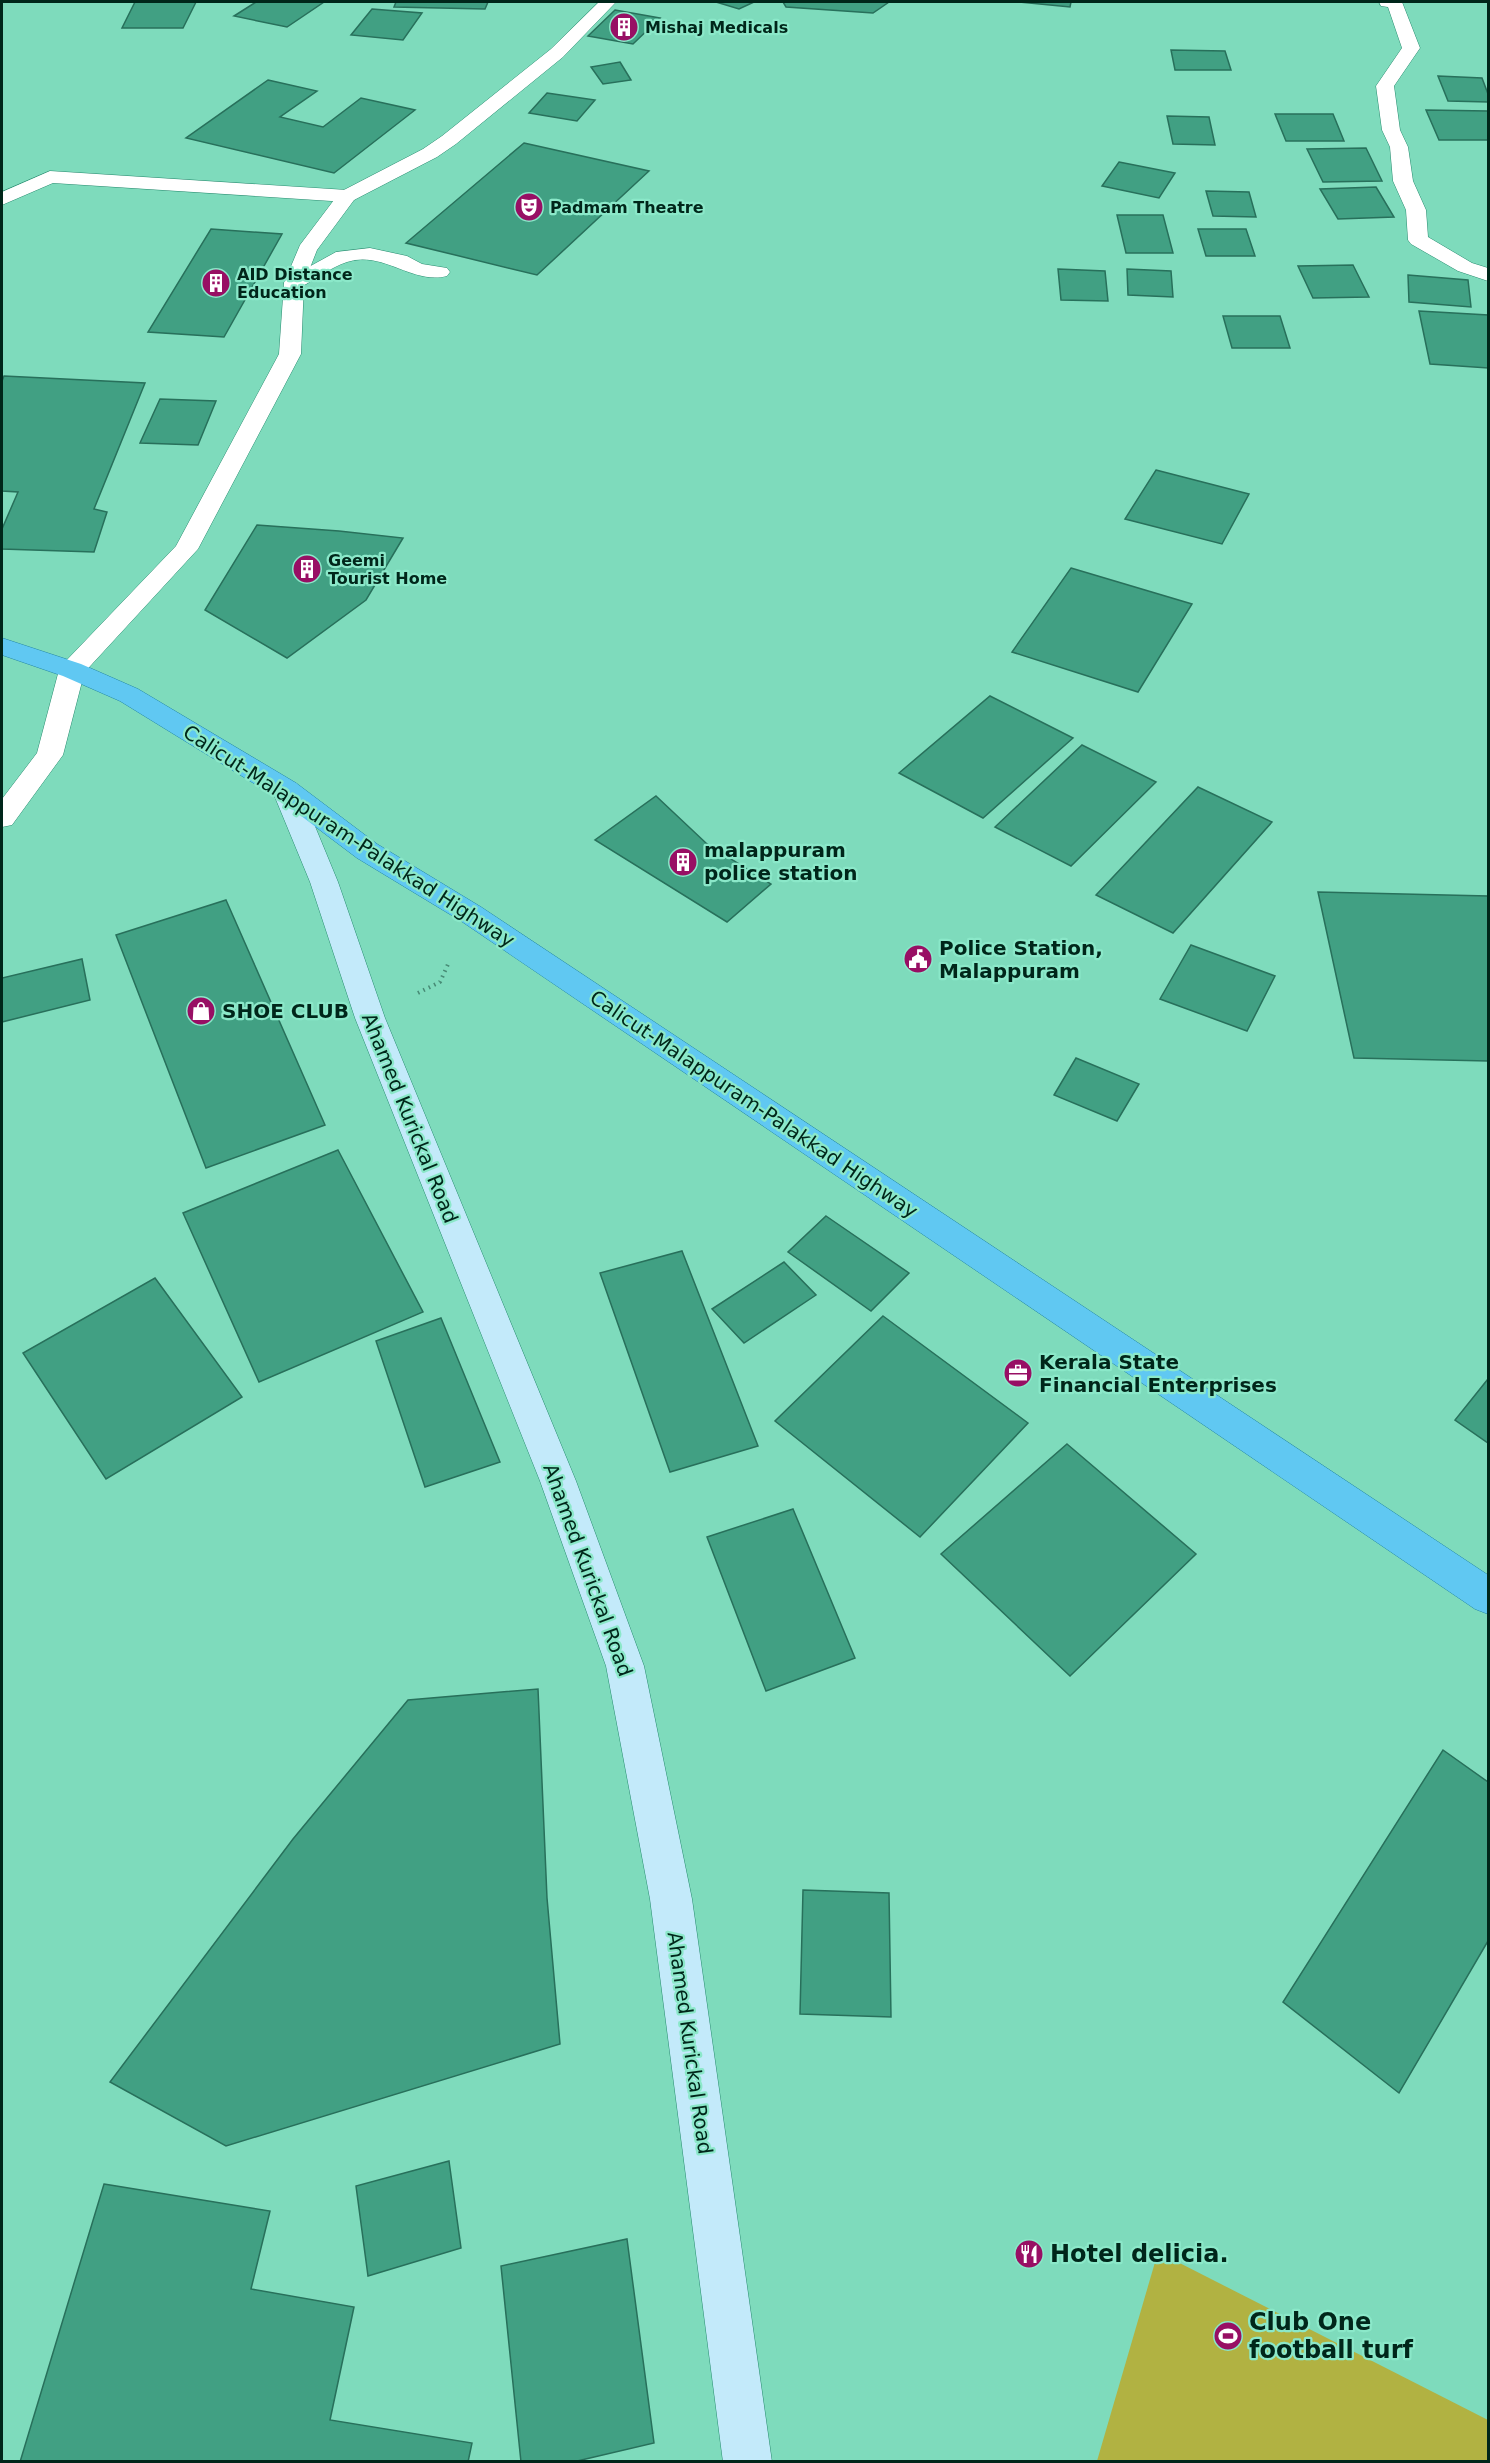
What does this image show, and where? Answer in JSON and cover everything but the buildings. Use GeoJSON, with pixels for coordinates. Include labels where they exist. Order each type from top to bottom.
{"type":"FeatureCollection","features":[{"type":"Feature","properties":{"kind":"highway","name":"Calicut-Malappuram-Palakkad Highway"},"geometry":{"type":"LineString","coordinates":[[2,646],[72,670],[129,695],[286,790],[367,851],[471,915],[1488,1596]]}},
{"type":"Feature","properties":{"kind":"main road","name":"Ahamed Kurickal Road"},"geometry":{"type":"LineString","coordinates":[[286,790],[324,882],[370,1018],[558,1481],[625,1666],[671,1899],[748,2462]]}},
{"type":"Feature","properties":{"kind":"street"},"geometry":{"type":"LineString","coordinates":[[2,818],[50,755],[72,670],[186,549],[290,354],[294,283],[307,249],[347,196],[430,153],[449,140],[557,53],[608,2]]}},
{"type":"Feature","properties":{"kind":"street"},"geometry":{"type":"LineString","coordinates":[[1387,2],[1395,4],[1411,48],[1384,86],[1391,130],[1399,147],[1403,181],[1416,210],[1418,240],[1465,267],[1488,275]]}},
{"type":"Feature","properties":{"kind":"street"},"geometry":{"type":"LineString","coordinates":[[2,199],[50,177],[347,196]]}},
{"type":"Feature","properties":{"kind":"street"},"geometry":{"type":"LineString","coordinates":[[294,283],[343,256],[352,255],[370,254],[400,260],[417,270],[440,272]]}},
{"type":"Feature","properties":{"kind":"path"},"geometry":{"type":"LineString","coordinates":[[370,1018],[440,982],[471,915]]}},
{"type":"Feature","properties":{"kind":"shaded area","name":"Club One football turf"},"geometry":{"type":"Polygon","coordinates":[[[1158,2252],[1488,2420],[1488,2461],[1097,2461],[1158,2252]]]}},
{"type":"Feature","properties":{"kind":"place","name":"Mishaj Medicals"},"geometry":{"type":"Point","coordinates":[624,27]}},
{"type":"Feature","properties":{"kind":"place","name":"Padmam Theatre"},"geometry":{"type":"Point","coordinates":[529,207]}},
{"type":"Feature","properties":{"kind":"place","name":"AID Distance Education"},"geometry":{"type":"Point","coordinates":[216,283]}},
{"type":"Feature","properties":{"kind":"place","name":"Geemi Tourist Home"},"geometry":{"type":"Point","coordinates":[307,569]}},
{"type":"Feature","properties":{"kind":"place","name":"malappuram police station"},"geometry":{"type":"Point","coordinates":[683,862]}},
{"type":"Feature","properties":{"kind":"place","name":"Police Station, Malappuram"},"geometry":{"type":"Point","coordinates":[918,959]}},
{"type":"Feature","properties":{"kind":"place","name":"SHOE CLUB"},"geometry":{"type":"Point","coordinates":[201,1011]}},
{"type":"Feature","properties":{"kind":"place","name":"Kerala State Financial Enterprises"},"geometry":{"type":"Point","coordinates":[1018,1373]}},
{"type":"Feature","properties":{"kind":"place","name":"Hotel delicia."},"geometry":{"type":"Point","coordinates":[1029,2254]}},
{"type":"Feature","properties":{"kind":"place","name":"Club One football turf"},"geometry":{"type":"Point","coordinates":[1228,2336]}}]}
